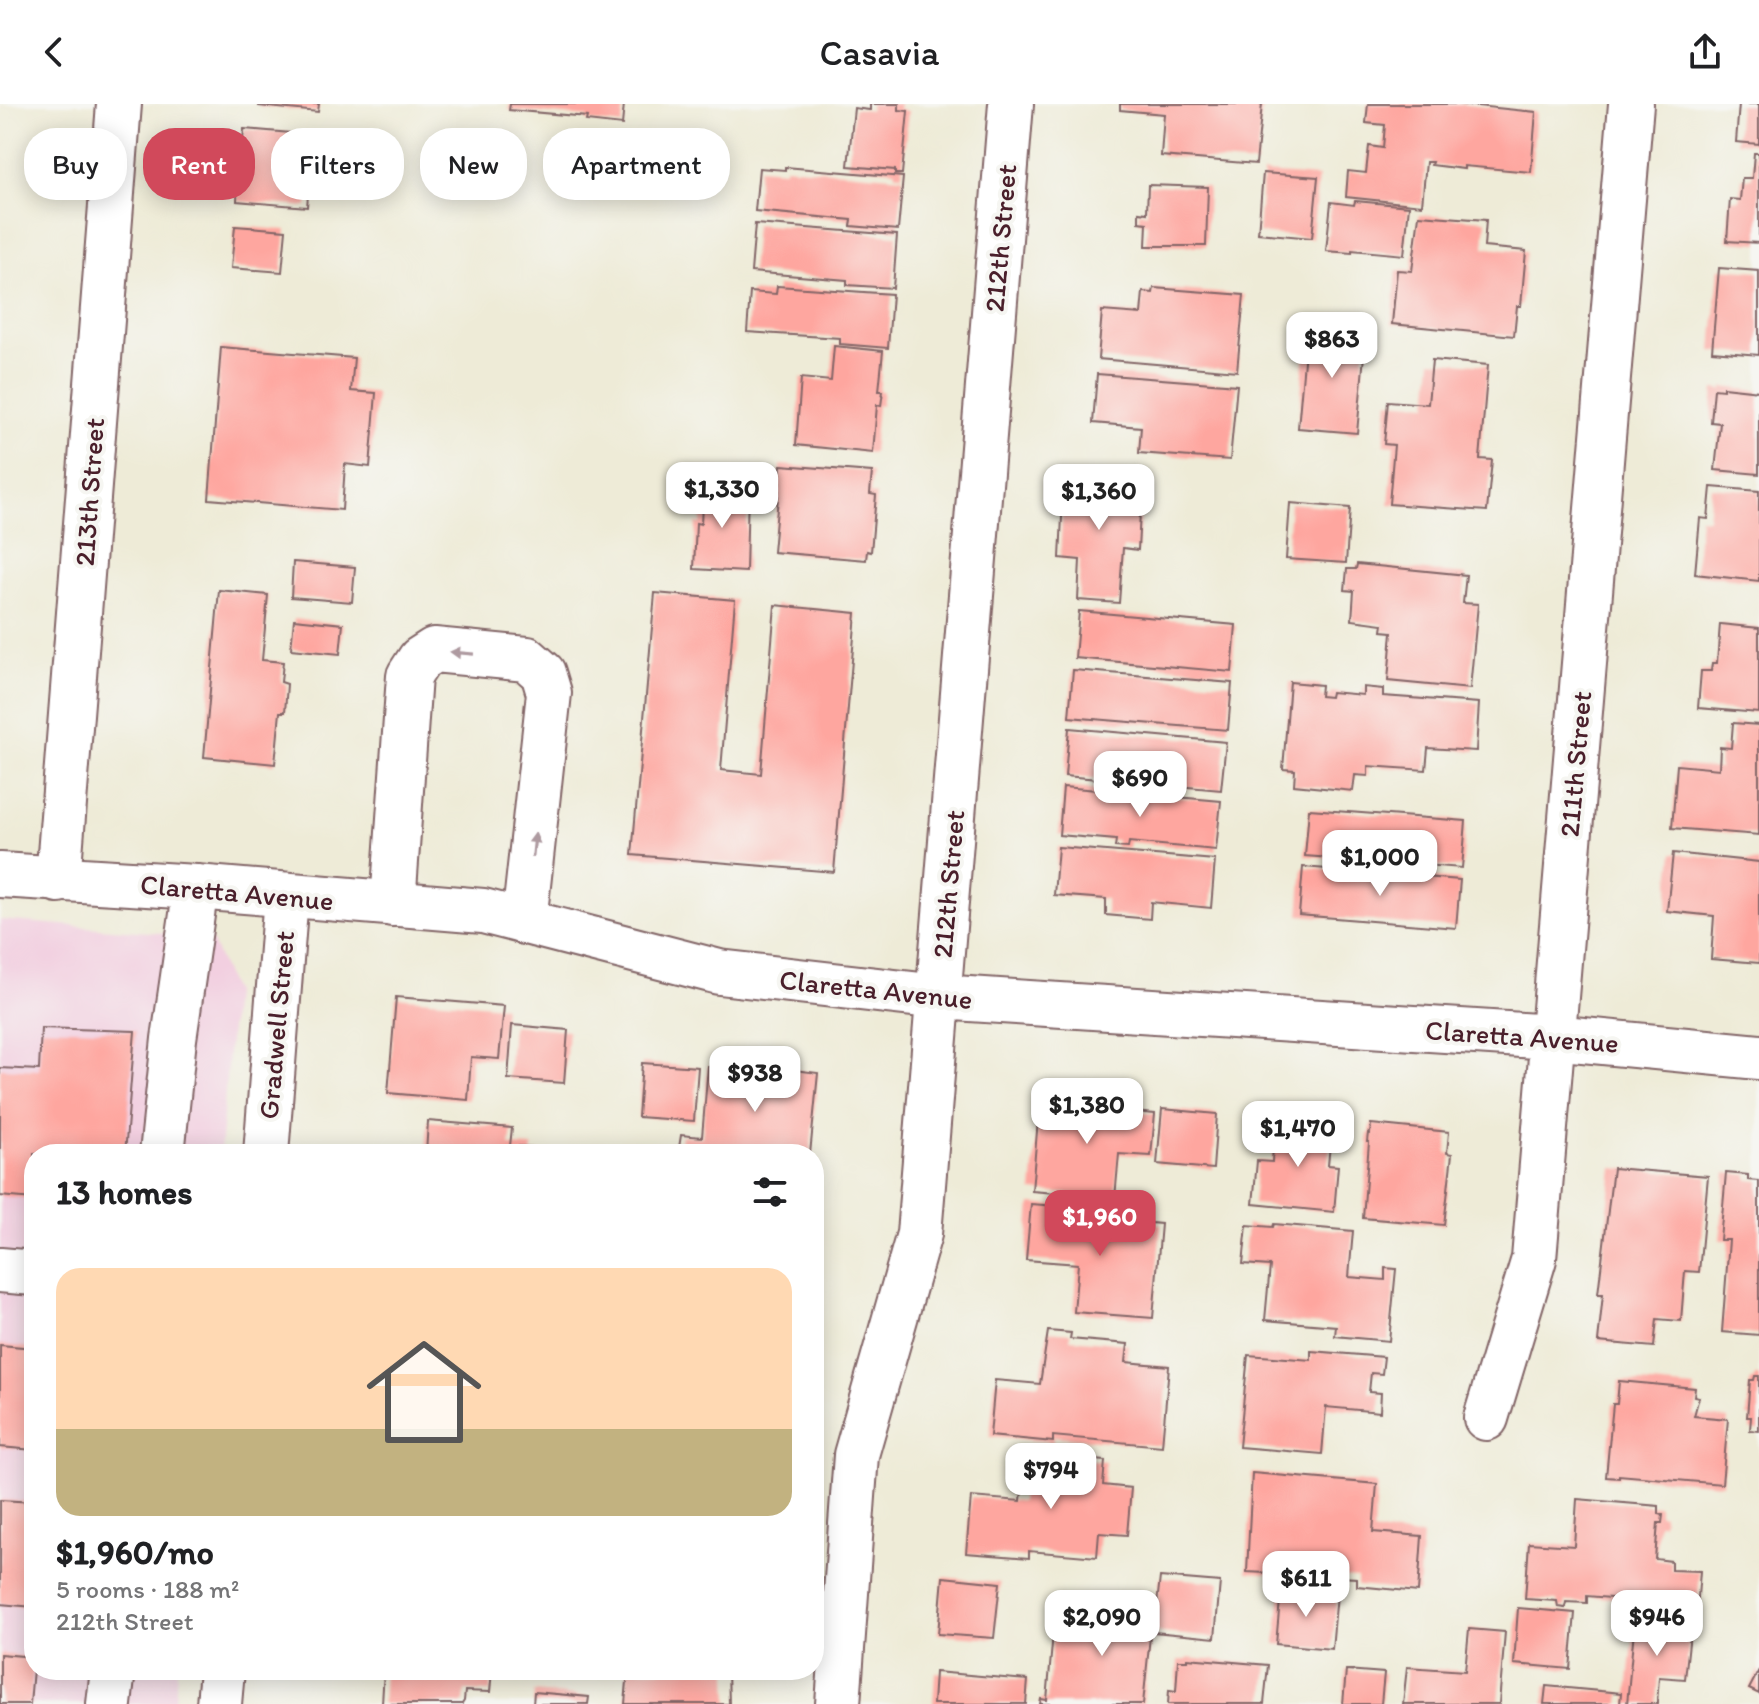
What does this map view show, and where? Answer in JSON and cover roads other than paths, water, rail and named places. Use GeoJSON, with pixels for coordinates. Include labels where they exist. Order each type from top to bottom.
{"type":"FeatureCollection","features":[{"type":"Feature","properties":{"kind":"street","name":"213th Street"},"geometry":{"type":"LineString","coordinates":[[58,880],[119,104]]}},
{"type":"Feature","properties":{"kind":"street","name":"212th Street"},"geometry":{"type":"LineString","coordinates":[[838,1704],[856,1455],[919,1234],[1011,104]]}},
{"type":"Feature","properties":{"kind":"street","name":"211th Street"},"geometry":{"type":"LineString","coordinates":[[1486,1418],[1534,1259],[1631,104]]}},
{"type":"Feature","properties":{"kind":"street"},"geometry":{"type":"LineString","coordinates":[[393,904],[409,676],[420,659],[434,650],[527,659],[543,673],[549,693],[524,922]]}},
{"type":"Feature","properties":{"kind":"street","name":"Claretta Avenue"},"geometry":{"type":"LineString","coordinates":[[0,875],[196,887],[483,911],[719,972],[939,997],[1552,1037],[1759,1057]]}},
{"type":"Feature","properties":{"kind":"street"},"geometry":{"type":"LineString","coordinates":[[163,1144],[174,1039],[196,887]]}},
{"type":"Feature","properties":{"kind":"street","name":"Gradwell Street"},"geometry":{"type":"LineString","coordinates":[[267,1144],[286,896]]}},
{"type":"Feature","properties":{"kind":"street"},"geometry":{"type":"LineString","coordinates":[[0,1270],[24,1272]]}},
{"type":"Feature","properties":{"kind":"street"},"geometry":{"type":"LineString","coordinates":[[109,1704],[112,1680]]}},
{"type":"Feature","properties":{"kind":"street"},"geometry":{"type":"LineString","coordinates":[[219,1704],[221,1680]]}}]}
